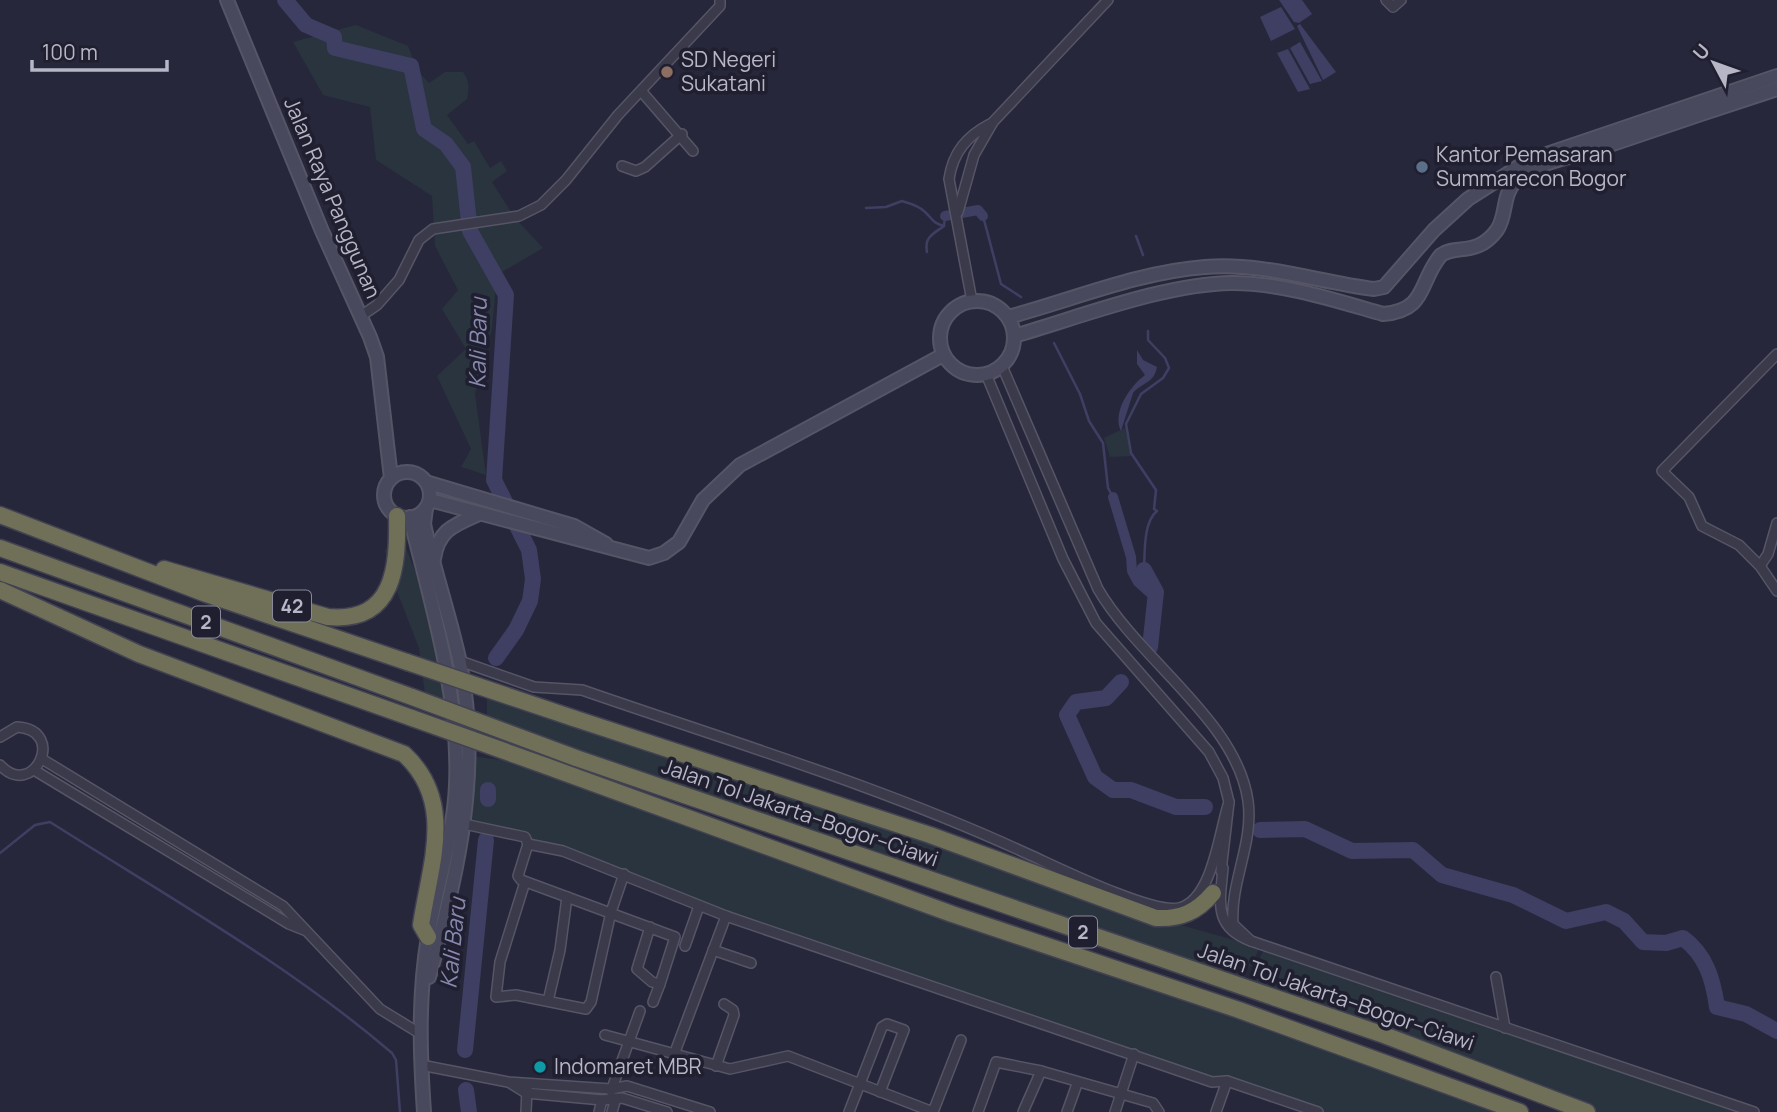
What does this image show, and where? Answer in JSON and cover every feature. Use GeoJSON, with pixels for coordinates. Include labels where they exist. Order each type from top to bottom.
{"type":"FeatureCollection","features":[{"type":"Feature","properties":{"kind":"highway","name":"42"},"geometry":{"type":"LineString","coordinates":[[0,515],[205,594],[930,835],[1156,918],[1189,914],[1201,907],[1213,892]]}},
{"type":"Feature","properties":{"kind":"highway","name":"42"},"geometry":{"type":"LineString","coordinates":[[114,559],[190,575],[328,617],[346,619],[369,610],[391,583],[398,559],[404,516]]}},
{"type":"Feature","properties":{"kind":"highway","name":"Jalan Tol Jakarta–Bogor–Ciawi"},"geometry":{"type":"LineString","coordinates":[[0,548],[576,758],[1384,1035],[1587,1112]]}},
{"type":"Feature","properties":{"kind":"highway","name":"Jalan Tol Jakarta–Bogor–Ciawi"},"geometry":{"type":"LineString","coordinates":[[0,572],[952,914],[1226,1006],[1520,1112]]}},
{"type":"Feature","properties":{"kind":"highway"},"geometry":{"type":"LineString","coordinates":[[0,590],[139,654],[404,754],[424,775],[431,789],[436,818],[434,848],[421,925],[434,937]]}},
{"type":"Feature","properties":{"kind":"street","name":"Jalan Raya Panggunan"},"geometry":{"type":"LineString","coordinates":[[228,0],[322,231],[377,357],[391,478]]}},
{"type":"Feature","properties":{"kind":"street"},"geometry":{"type":"LineString","coordinates":[[361,316],[377,305],[399,280],[425,234],[433,229],[497,220],[519,215],[541,205],[566,180],[618,115],[720,6],[720,0]]}},
{"type":"Feature","properties":{"kind":"street"},"geometry":{"type":"LineString","coordinates":[[958,212],[974,155],[993,122],[1108,0]]}},
{"type":"Feature","properties":{"kind":"street"},"geometry":{"type":"LineString","coordinates":[[1386,0],[1393,7],[1401,0]]}},
{"type":"Feature","properties":{"kind":"street"},"geometry":{"type":"LineString","coordinates":[[1008,317],[1166,272],[1207,266],[1303,275],[1374,289],[1394,279],[1434,230],[1468,199],[1513,176],[1548,152],[1777,76]]}},
{"type":"Feature","properties":{"kind":"street"},"geometry":{"type":"LineString","coordinates":[[1513,176],[1777,89]]}},
{"type":"Feature","properties":{"kind":"street"},"geometry":{"type":"LineString","coordinates":[[642,92],[682,134],[693,151]]}},
{"type":"Feature","properties":{"kind":"street"},"geometry":{"type":"LineString","coordinates":[[972,301],[958,212],[952,201],[951,165],[960,148],[974,133],[993,122]]}},
{"type":"Feature","properties":{"kind":"street"},"geometry":{"type":"LineString","coordinates":[[622,166],[636,171],[645,167],[682,134]]}},
{"type":"Feature","properties":{"kind":"street"},"geometry":{"type":"LineString","coordinates":[[951,165],[969,173]]}},
{"type":"Feature","properties":{"kind":"street"},"geometry":{"type":"LineString","coordinates":[[1014,336],[1171,291],[1233,283],[1301,291],[1383,314],[1397,313],[1414,304],[1426,288],[1435,262],[1447,251],[1463,252],[1476,248],[1496,231],[1513,176]]}},
{"type":"Feature","properties":{"kind":"street"},"geometry":{"type":"LineString","coordinates":[[1434,230],[1447,251]]}},
{"type":"Feature","properties":{"kind":"street"},"geometry":{"type":"LineString","coordinates":[[972,301],[992,304],[1008,317],[1014,336],[1009,358],[1002,366],[986,374],[960,372],[943,355],[940,335],[942,325],[954,309],[972,301]]}},
{"type":"Feature","properties":{"kind":"street"},"geometry":{"type":"LineString","coordinates":[[1777,354],[1662,471],[1689,496],[1702,526],[1739,545],[1760,566],[1777,591]]}},
{"type":"Feature","properties":{"kind":"street"},"geometry":{"type":"LineString","coordinates":[[404,516],[428,504],[484,515],[625,554],[649,558],[664,553],[679,542],[703,500],[740,465],[943,355]]}},
{"type":"Feature","properties":{"kind":"street"},"geometry":{"type":"LineString","coordinates":[[1002,366],[1098,589],[1121,624],[1218,730],[1240,766],[1248,802],[1248,834],[1232,908],[1233,923],[1251,941]]}},
{"type":"Feature","properties":{"kind":"street"},"geometry":{"type":"LineString","coordinates":[[986,374],[1083,602],[1108,640],[1209,752],[1223,778],[1229,802],[1220,905],[1224,922],[1234,934],[1754,1112]]}},
{"type":"Feature","properties":{"kind":"street"},"geometry":{"type":"LineString","coordinates":[[424,1112],[426,1065],[419,1033],[419,1015],[434,937],[456,784],[450,689],[404,516],[384,499],[391,478],[409,472],[429,484],[574,526],[625,554]]}},
{"type":"Feature","properties":{"kind":"street"},"geometry":{"type":"LineString","coordinates":[[429,484],[424,524],[460,661],[469,758],[469,825],[434,937]]}},
{"type":"Feature","properties":{"kind":"street"},"geometry":{"type":"LineString","coordinates":[[433,566],[436,547],[445,531],[484,515]]}},
{"type":"Feature","properties":{"kind":"street"},"geometry":{"type":"LineString","coordinates":[[1760,566],[1768,554],[1777,523]]}},
{"type":"Feature","properties":{"kind":"street"},"geometry":{"type":"LineString","coordinates":[[460,661],[534,687],[582,690],[958,821],[1084,880],[1164,908],[1188,905],[1204,889],[1229,802]]}},
{"type":"Feature","properties":{"kind":"street"},"geometry":{"type":"LineString","coordinates":[[1177,717],[1191,702]]}},
{"type":"Feature","properties":{"kind":"street"},"geometry":{"type":"LineString","coordinates":[[0,737],[17,727],[30,730],[40,739],[42,759],[34,770],[22,775],[1,769]]}},
{"type":"Feature","properties":{"kind":"street"},"geometry":{"type":"LineString","coordinates":[[42,759],[266,894],[295,916],[304,930],[380,1009],[419,1033]]}},
{"type":"Feature","properties":{"kind":"street"},"geometry":{"type":"LineString","coordinates":[[34,770],[289,924],[304,930]]}},
{"type":"Feature","properties":{"kind":"street"},"geometry":{"type":"LineString","coordinates":[[469,825],[563,851],[726,916],[1020,1018],[1212,1082],[1227,1080],[1318,1112]]}},
{"type":"Feature","properties":{"kind":"street"},"geometry":{"type":"LineString","coordinates":[[527,841],[518,876],[526,882],[611,912],[676,939],[653,1002]]}},
{"type":"Feature","properties":{"kind":"street"},"geometry":{"type":"LineString","coordinates":[[1213,892],[1223,868]]}},
{"type":"Feature","properties":{"kind":"street"},"geometry":{"type":"LineString","coordinates":[[526,882],[500,961],[496,997],[516,995],[586,1009],[589,1006],[611,912],[624,874]]}},
{"type":"Feature","properties":{"kind":"street"},"geometry":{"type":"LineString","coordinates":[[548,1001],[560,950],[568,897]]}},
{"type":"Feature","properties":{"kind":"street"},"geometry":{"type":"LineString","coordinates":[[685,946],[699,906]]}},
{"type":"Feature","properties":{"kind":"street"},"geometry":{"type":"LineString","coordinates":[[675,1052],[726,916]]}},
{"type":"Feature","properties":{"kind":"street"},"geometry":{"type":"LineString","coordinates":[[650,927],[637,969],[652,982],[660,984]]}},
{"type":"Feature","properties":{"kind":"street"},"geometry":{"type":"LineString","coordinates":[[713,950],[751,962]]}},
{"type":"Feature","properties":{"kind":"street"},"geometry":{"type":"LineString","coordinates":[[1496,977],[1505,1028]]}},
{"type":"Feature","properties":{"kind":"street"},"geometry":{"type":"LineString","coordinates":[[716,1066],[734,1015],[733,1010],[724,1004]]}},
{"type":"Feature","properties":{"kind":"street"},"geometry":{"type":"LineString","coordinates":[[599,1112],[609,1096],[640,1010]]}},
{"type":"Feature","properties":{"kind":"street"},"geometry":{"type":"LineString","coordinates":[[849,1112],[883,1026],[887,1024],[903,1028],[904,1033],[880,1093]]}},
{"type":"Feature","properties":{"kind":"street"},"geometry":{"type":"LineString","coordinates":[[605,1035],[730,1069],[788,1055],[933,1112],[961,1040]]}},
{"type":"Feature","properties":{"kind":"street"},"geometry":{"type":"LineString","coordinates":[[1115,1112],[1134,1054]]}},
{"type":"Feature","properties":{"kind":"street"},"geometry":{"type":"LineString","coordinates":[[978,1112],[996,1062],[1041,1071],[1077,1084],[1153,1103],[1159,1112]]}},
{"type":"Feature","properties":{"kind":"street"},"geometry":{"type":"LineString","coordinates":[[426,1065],[527,1088],[609,1096],[667,1112]]}},
{"type":"Feature","properties":{"kind":"street"},"geometry":{"type":"LineString","coordinates":[[1023,1112],[1037,1074],[1041,1071]]}},
{"type":"Feature","properties":{"kind":"street"},"geometry":{"type":"LineString","coordinates":[[1216,1112],[1227,1080]]}},
{"type":"Feature","properties":{"kind":"street"},"geometry":{"type":"LineString","coordinates":[[1067,1112],[1077,1084]]}},
{"type":"Feature","properties":{"kind":"street"},"geometry":{"type":"LineString","coordinates":[[527,1088],[609,1096],[627,1086],[710,1112]]}},
{"type":"Feature","properties":{"kind":"street"},"geometry":{"type":"LineString","coordinates":[[526,1112],[527,1088]]}},
{"type":"Feature","properties":{"kind":"street"},"geometry":{"type":"LineString","coordinates":[[609,1096],[612,1112]]}},
{"type":"Feature","properties":{"kind":"shaded area"},"geometry":{"type":"Polygon","coordinates":[[[356,25],[408,46],[418,71],[429,83],[445,72],[463,72],[468,85],[467,99],[447,115],[468,144],[474,141],[490,168],[501,161],[507,171],[492,182],[515,218],[543,248],[497,275],[492,328],[475,394],[486,475],[461,467],[471,449],[437,376],[466,349],[442,309],[458,290],[435,246],[432,196],[376,160],[370,107],[323,95],[293,42],[356,25]]]}},
{"type":"Feature","properties":{"kind":"shaded area"},"geometry":{"type":"Polygon","coordinates":[[[1125,428],[1131,456],[1110,457],[1104,438],[1125,428]]]}},
{"type":"Feature","properties":{"kind":"shaded area"},"geometry":{"type":"Polygon","coordinates":[[[402,538],[447,651],[450,702],[425,694],[419,648],[393,581],[385,550],[402,538]]]}},
{"type":"Feature","properties":{"kind":"shaded area"},"geometry":{"type":"Polygon","coordinates":[[[487,691],[1156,918],[1259,947],[1258,952],[1243,981],[487,726],[487,691]]]}},
{"type":"Feature","properties":{"kind":"shaded area"},"geometry":{"type":"Polygon","coordinates":[[[455,754],[546,766],[1520,1112],[1315,1112],[1227,1081],[1212,1082],[699,906],[624,874],[539,847],[525,837],[452,821],[455,754]]]}},
{"type":"Feature","properties":{"kind":"shaded area"},"geometry":{"type":"Polygon","coordinates":[[[1265,947],[1754,1112],[1587,1112],[1248,983],[1265,947]]]}},
{"type":"Feature","properties":{"kind":"water"},"geometry":{"type":"Polygon","coordinates":[[[1279,0],[1302,0],[1312,14],[1299,23],[1294,22],[1279,0]]]}},
{"type":"Feature","properties":{"kind":"water"},"geometry":{"type":"Polygon","coordinates":[[[1281,7],[1295,29],[1271,41],[1260,17],[1281,7]]]}},
{"type":"Feature","properties":{"kind":"water"},"geometry":{"type":"Polygon","coordinates":[[[1300,24],[1336,72],[1323,80],[1297,26],[1300,24]]]}},
{"type":"Feature","properties":{"kind":"water"},"geometry":{"type":"Polygon","coordinates":[[[1300,42],[1322,81],[1310,84],[1290,48],[1300,42]]]}},
{"type":"Feature","properties":{"kind":"water"},"geometry":{"type":"Polygon","coordinates":[[[1288,49],[1310,89],[1298,92],[1277,53],[1288,49]]]}},
{"type":"Feature","properties":{"kind":"water"},"geometry":{"type":"Polygon","coordinates":[[[1137,350],[1143,360],[1157,367],[1150,380],[1133,393],[1121,431],[1120,409],[1133,386],[1145,375],[1137,364],[1137,350]]]}},
{"type":"Feature","properties":{"kind":"waterway","name":"Kali Baru"},"geometry":{"type":"LineString","coordinates":[[285,0],[306,25],[334,37],[335,48],[411,66],[424,129],[446,144],[463,167],[470,231],[506,295],[494,480],[529,550],[533,579],[530,601],[516,630],[496,658]]}},
{"type":"Feature","properties":{"kind":"waterway"},"geometry":{"type":"LineString","coordinates":[[866,208],[886,207],[902,201],[920,208],[935,222],[944,226],[945,216]]}},
{"type":"Feature","properties":{"kind":"waterway"},"geometry":{"type":"LineString","coordinates":[[945,216],[978,210],[983,216]]}},
{"type":"Feature","properties":{"kind":"waterway"},"geometry":{"type":"LineString","coordinates":[[983,216],[1001,284],[1021,297]]}},
{"type":"Feature","properties":{"kind":"waterway"},"geometry":{"type":"LineString","coordinates":[[927,252],[928,239],[944,226]]}},
{"type":"Feature","properties":{"kind":"waterway"},"geometry":{"type":"LineString","coordinates":[[1136,236],[1143,255]]}},
{"type":"Feature","properties":{"kind":"waterway"},"geometry":{"type":"LineString","coordinates":[[1144,570],[1147,530],[1157,511],[1154,509],[1156,490],[1131,453],[1126,424],[1141,394],[1163,378],[1169,368],[1165,358],[1148,340],[1148,331]]}},
{"type":"Feature","properties":{"kind":"waterway"},"geometry":{"type":"LineString","coordinates":[[1054,343],[1080,394],[1089,421],[1103,443],[1108,488],[1113,497]]}},
{"type":"Feature","properties":{"kind":"waterway"},"geometry":{"type":"LineString","coordinates":[[1113,497],[1131,557],[1132,571],[1138,582],[1156,598]]}},
{"type":"Feature","properties":{"kind":"waterway"},"geometry":{"type":"LineString","coordinates":[[1144,570],[1156,592],[1150,647]]}},
{"type":"Feature","properties":{"kind":"waterway"},"geometry":{"type":"LineString","coordinates":[[1121,682],[1106,698],[1076,702],[1067,715],[1095,777],[1113,790],[1131,790],[1176,807],[1205,807]]}},
{"type":"Feature","properties":{"kind":"waterway","name":"Kali Baru"},"geometry":{"type":"LineString","coordinates":[[488,790],[488,799]]}},
{"type":"Feature","properties":{"kind":"waterway"},"geometry":{"type":"LineString","coordinates":[[0,853],[35,825],[50,822],[225,931],[311,990],[392,1053],[396,1060],[400,1112]]}},
{"type":"Feature","properties":{"kind":"waterway"},"geometry":{"type":"LineString","coordinates":[[1260,830],[1305,829],[1352,851],[1413,850],[1442,875],[1513,895],[1566,921],[1606,912],[1624,921],[1643,942],[1666,943],[1683,938],[1697,952],[1707,968],[1717,1007],[1746,1014],[1777,1031]]}},
{"type":"Feature","properties":{"kind":"waterway","name":"Kali Baru"},"geometry":{"type":"LineString","coordinates":[[465,1050],[486,840]]}},
{"type":"Feature","properties":{"kind":"waterway","name":"Kali Baru"},"geometry":{"type":"LineString","coordinates":[[466,1090],[469,1112]]}},
{"type":"Feature","properties":{"kind":"place","name":"SD Negeri Sukatani"},"geometry":{"type":"Point","coordinates":[667,72]}},
{"type":"Feature","properties":{"kind":"place","name":"Kantor Pemasaran Summarecon Bogor"},"geometry":{"type":"Point","coordinates":[1422,167]}},
{"type":"Feature","properties":{"kind":"place","name":"Indomaret MBR"},"geometry":{"type":"Point","coordinates":[540,1067]}}]}
